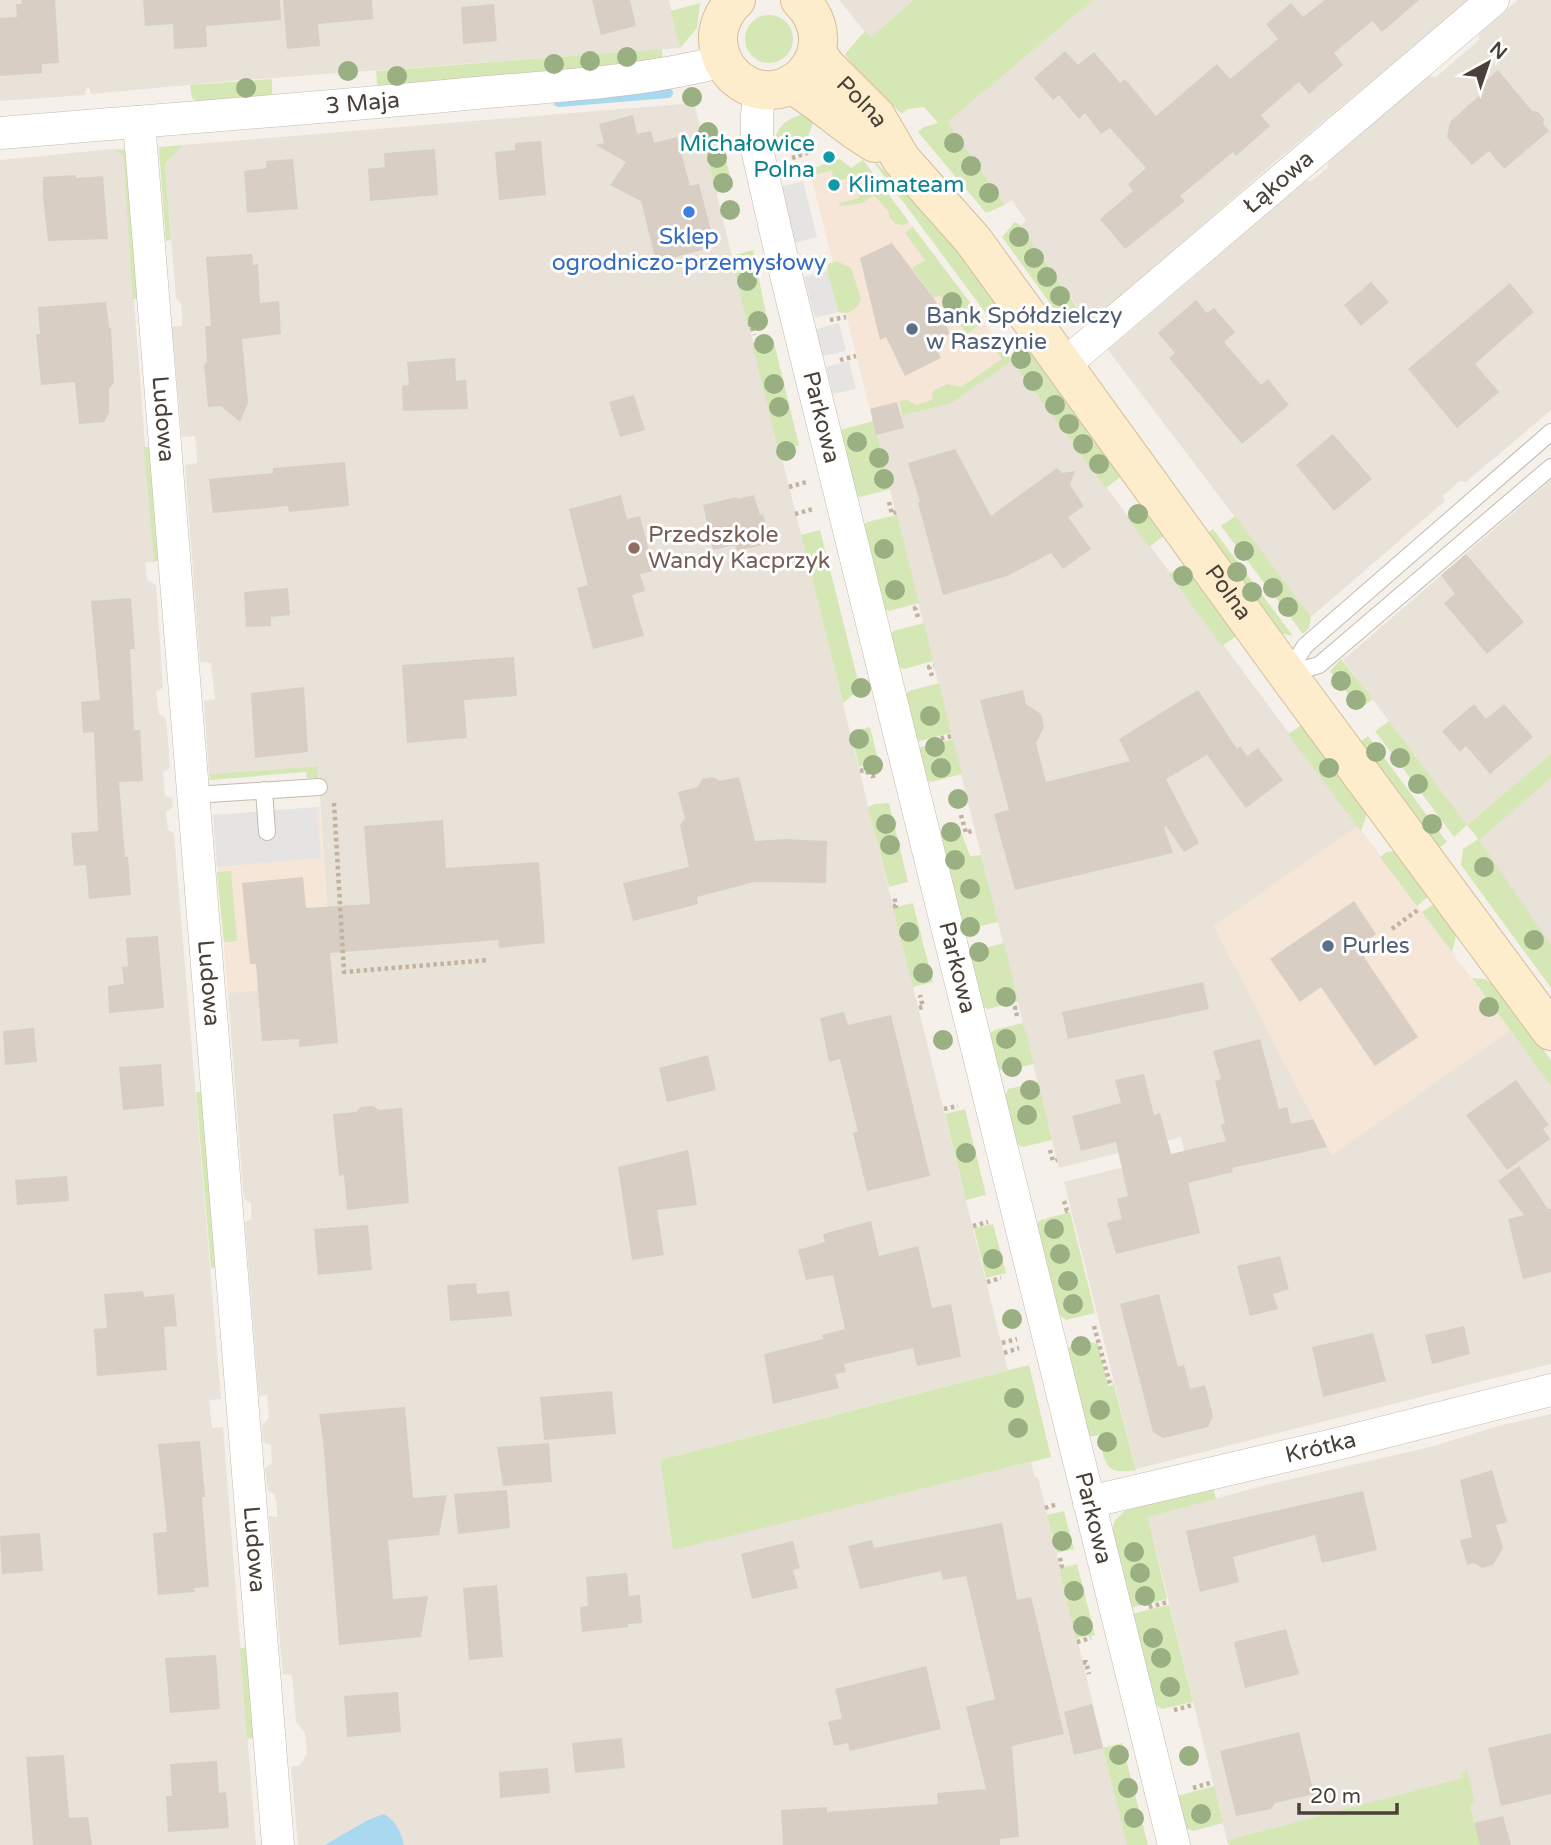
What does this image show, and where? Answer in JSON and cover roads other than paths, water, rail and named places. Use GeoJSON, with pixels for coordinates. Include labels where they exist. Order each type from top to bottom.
{"type":"FeatureCollection","features":[{"type":"Feature","properties":{"kind":"street"},"geometry":{"type":"LineString","coordinates":[[776,87],[803,76],[817,54],[818,30],[814,18],[800,0]]}},
{"type":"Feature","properties":{"kind":"street","name":"Łąkowa"},"geometry":{"type":"LineString","coordinates":[[1064,365],[1493,0]]}},
{"type":"Feature","properties":{"kind":"street"},"geometry":{"type":"LineString","coordinates":[[723,61],[718,34],[721,20],[730,3]]}},
{"type":"Feature","properties":{"kind":"street","name":"Polna"},"geometry":{"type":"LineString","coordinates":[[817,54],[876,116],[901,159],[973,240],[1287,674],[1551,1031]]}},
{"type":"Feature","properties":{"kind":"street","name":"Polna"},"geometry":{"type":"LineString","coordinates":[[723,61],[738,80],[776,87],[831,110],[859,134],[901,159]]}},
{"type":"Feature","properties":{"kind":"street","name":"3 Maja"},"geometry":{"type":"LineString","coordinates":[[0,133],[310,109],[603,81],[673,72],[723,61]]}},
{"type":"Feature","properties":{"kind":"street","name":"Parkowa"},"geometry":{"type":"LineString","coordinates":[[776,87],[757,114],[759,160],[827,449],[1174,1845]]}},
{"type":"Feature","properties":{"kind":"street","name":"Ludowa"},"geometry":{"type":"LineString","coordinates":[[139,122],[278,1845]]}},
{"type":"Feature","properties":{"kind":"street","name":"Krótka"},"geometry":{"type":"LineString","coordinates":[[1089,1502],[1321,1448],[1551,1390]]}},
{"type":"Feature","properties":{"kind":"lane"},"geometry":{"type":"LineString","coordinates":[[1287,674],[1305,646],[1551,432]]}},
{"type":"Feature","properties":{"kind":"lane"},"geometry":{"type":"LineString","coordinates":[[1287,674],[1320,665],[1551,467]]}},
{"type":"Feature","properties":{"kind":"lane"},"geometry":{"type":"LineString","coordinates":[[194,794],[319,787]]}},
{"type":"Feature","properties":{"kind":"lane"},"geometry":{"type":"LineString","coordinates":[[264,790],[267,832]]}},
{"type":"Feature","properties":{"kind":"water"},"geometry":{"type":"Polygon","coordinates":[[[384,1814],[397,1827],[404,1845],[325,1845],[368,1820],[384,1814]]]}},
{"type":"Feature","properties":{"kind":"waterway"},"geometry":{"type":"LineString","coordinates":[[559,102],[668,93]]}},
{"type":"Feature","properties":{"kind":"place","name":"Michałowice Polna"},"geometry":{"type":"Point","coordinates":[829,157]}},
{"type":"Feature","properties":{"kind":"place","name":"Klimateam"},"geometry":{"type":"Point","coordinates":[834,185]}},
{"type":"Feature","properties":{"kind":"place","name":"Sklep ogrodniczo-przemysłowy"},"geometry":{"type":"Point","coordinates":[689,212]}},
{"type":"Feature","properties":{"kind":"place","name":"Bank Spółdzielczy w Raszynie"},"geometry":{"type":"Point","coordinates":[912,329]}},
{"type":"Feature","properties":{"kind":"place","name":"Przedszkole Wandy Kacprzyk"},"geometry":{"type":"Point","coordinates":[634,548]}},
{"type":"Feature","properties":{"kind":"place","name":"Purles"},"geometry":{"type":"Point","coordinates":[1328,946]}}]}
